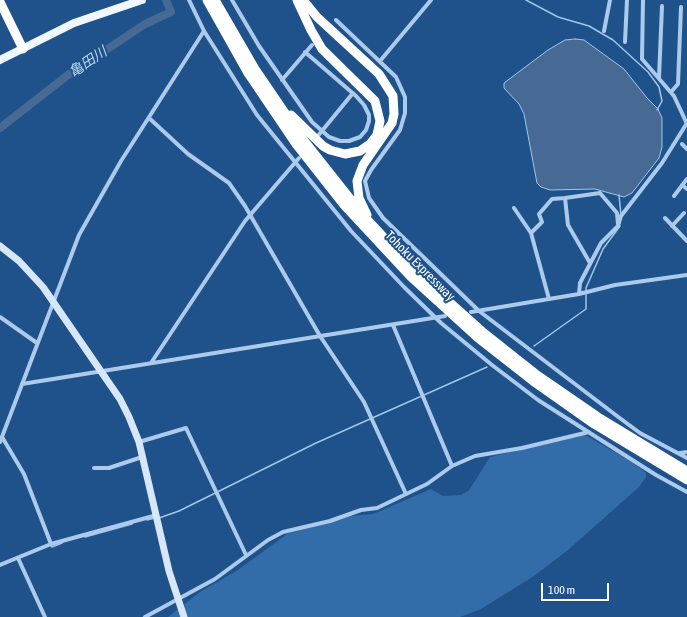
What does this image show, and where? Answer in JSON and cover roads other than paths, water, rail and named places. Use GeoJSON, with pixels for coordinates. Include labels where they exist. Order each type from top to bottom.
{"type":"FeatureCollection","features":[{"type":"Feature","properties":{"kind":"highway","name":"Tohoku Expressway"},"geometry":{"type":"LineString","coordinates":[[207,0],[248,73],[296,144],[344,205],[411,277],[478,338],[532,381],[594,424],[687,480]]}},
{"type":"Feature","properties":{"kind":"highway","name":"Tohoku Expressway"},"geometry":{"type":"LineString","coordinates":[[215,0],[274,99],[323,166],[376,230],[433,287],[506,350],[598,417],[687,471]]}},
{"type":"Feature","properties":{"kind":"highway"},"geometry":{"type":"LineString","coordinates":[[274,99],[318,142],[338,153],[352,153],[366,148],[374,140],[379,129],[380,114],[375,101],[322,48],[311,30],[297,0]]}},
{"type":"Feature","properties":{"kind":"highway"},"geometry":{"type":"LineString","coordinates":[[303,0],[317,16],[379,74],[393,96],[394,114],[392,123],[363,165],[357,180],[359,198],[376,230]]}},
{"type":"Feature","properties":{"kind":"highway"},"geometry":{"type":"LineString","coordinates":[[0,2],[20,50]]}},
{"type":"Feature","properties":{"kind":"highway"},"geometry":{"type":"LineString","coordinates":[[0,14],[20,50]]}},
{"type":"Feature","properties":{"kind":"main road"},"geometry":{"type":"LineString","coordinates":[[0,60],[74,24],[142,0]]}},
{"type":"Feature","properties":{"kind":"street"},"geometry":{"type":"LineString","coordinates":[[189,0],[204,31],[257,115],[374,257],[436,317],[492,365],[538,400],[656,475],[687,492]]}},
{"type":"Feature","properties":{"kind":"street"},"geometry":{"type":"LineString","coordinates":[[232,0],[259,46],[303,110],[321,132],[329,137],[345,141],[355,140],[363,134],[367,127],[369,115],[364,105],[353,93],[305,52]]}},
{"type":"Feature","properties":{"kind":"street"},"geometry":{"type":"LineString","coordinates":[[380,61],[431,0]]}},
{"type":"Feature","properties":{"kind":"street"},"geometry":{"type":"LineString","coordinates":[[604,31],[610,0]]}},
{"type":"Feature","properties":{"kind":"street"},"geometry":{"type":"LineString","coordinates":[[626,42],[627,0]]}},
{"type":"Feature","properties":{"kind":"street"},"geometry":{"type":"LineString","coordinates":[[580,294],[580,283],[601,243],[618,226],[621,216],[662,163],[687,122],[671,92],[644,64],[642,59],[643,0]]}},
{"type":"Feature","properties":{"kind":"street"},"geometry":{"type":"LineString","coordinates":[[659,78],[662,6]]}},
{"type":"Feature","properties":{"kind":"street"},"geometry":{"type":"LineString","coordinates":[[671,92],[678,84],[681,7]]}},
{"type":"Feature","properties":{"kind":"street"},"geometry":{"type":"LineString","coordinates":[[336,20],[380,61],[400,83],[403,89],[406,105],[405,118],[400,130],[371,170],[366,181],[369,198],[382,218],[479,311],[640,433],[687,458]]}},
{"type":"Feature","properties":{"kind":"street"},"geometry":{"type":"LineString","coordinates":[[0,442],[79,235],[121,161],[204,31]]}},
{"type":"Feature","properties":{"kind":"street"},"geometry":{"type":"LineString","coordinates":[[282,80],[312,45]]}},
{"type":"Feature","properties":{"kind":"street"},"geometry":{"type":"LineString","coordinates":[[317,137],[353,93]]}},
{"type":"Feature","properties":{"kind":"street"},"geometry":{"type":"LineString","coordinates":[[149,118],[188,154],[229,183],[250,215],[320,336],[364,402],[406,494]]}},
{"type":"Feature","properties":{"kind":"street"},"geometry":{"type":"LineString","coordinates":[[363,134],[370,140]]}},
{"type":"Feature","properties":{"kind":"street"},"geometry":{"type":"LineString","coordinates":[[682,144],[687,149]]}},
{"type":"Feature","properties":{"kind":"street"},"geometry":{"type":"LineString","coordinates":[[381,148],[385,151]]}},
{"type":"Feature","properties":{"kind":"street"},"geometry":{"type":"LineString","coordinates":[[151,363],[250,215],[299,158]]}},
{"type":"Feature","properties":{"kind":"street"},"geometry":{"type":"LineString","coordinates":[[674,196],[687,179]]}},
{"type":"Feature","properties":{"kind":"street"},"geometry":{"type":"LineString","coordinates":[[682,185],[687,190]]}},
{"type":"Feature","properties":{"kind":"street"},"geometry":{"type":"LineString","coordinates":[[531,233],[542,222],[539,214],[552,199],[600,193],[617,213],[618,226]]}},
{"type":"Feature","properties":{"kind":"street"},"geometry":{"type":"LineString","coordinates":[[565,198],[568,225],[590,263]]}},
{"type":"Feature","properties":{"kind":"street"},"geometry":{"type":"LineString","coordinates":[[514,208],[531,233],[549,299]]}},
{"type":"Feature","properties":{"kind":"street"},"geometry":{"type":"LineString","coordinates":[[672,226],[684,213]]}},
{"type":"Feature","properties":{"kind":"street"},"geometry":{"type":"LineString","coordinates":[[665,218],[687,241]]}},
{"type":"Feature","properties":{"kind":"street"},"geometry":{"type":"LineString","coordinates":[[0,246],[29,272],[53,301],[123,405],[139,442],[169,571],[184,617]]}},
{"type":"Feature","properties":{"kind":"street"},"geometry":{"type":"LineString","coordinates":[[471,312],[580,294],[615,285],[687,275]]}},
{"type":"Feature","properties":{"kind":"street"},"geometry":{"type":"LineString","coordinates":[[22,384],[101,373],[151,363],[445,316]]}},
{"type":"Feature","properties":{"kind":"street"},"geometry":{"type":"LineString","coordinates":[[0,317],[37,343]]}},
{"type":"Feature","properties":{"kind":"street"},"geometry":{"type":"LineString","coordinates":[[393,325],[452,466]]}},
{"type":"Feature","properties":{"kind":"street"},"geometry":{"type":"LineString","coordinates":[[139,442],[186,428],[246,555]]}},
{"type":"Feature","properties":{"kind":"street"},"geometry":{"type":"LineString","coordinates":[[145,617],[214,579],[268,540],[283,532],[330,521],[361,510],[377,508],[427,484],[452,466],[475,456],[522,448],[589,432]]}},
{"type":"Feature","properties":{"kind":"street"},"geometry":{"type":"LineString","coordinates":[[2,437],[24,474],[51,544]]}},
{"type":"Feature","properties":{"kind":"street"},"geometry":{"type":"LineString","coordinates":[[672,455],[678,452],[687,452]]}},
{"type":"Feature","properties":{"kind":"street"},"geometry":{"type":"LineString","coordinates":[[94,468],[109,468],[142,456]]}},
{"type":"Feature","properties":{"kind":"street"},"geometry":{"type":"LineString","coordinates":[[656,475],[660,470]]}},
{"type":"Feature","properties":{"kind":"street"},"geometry":{"type":"LineString","coordinates":[[0,565],[51,544],[156,515]]}},
{"type":"Feature","properties":{"kind":"street"},"geometry":{"type":"LineString","coordinates":[[18,558],[45,617]]}},
{"type":"Feature","properties":{"kind":"waterway","name":"亀田川"},"geometry":{"type":"LineString","coordinates":[[0,128],[96,53],[100,54],[145,24],[171,12],[166,0]]}},
{"type":"Feature","properties":{"kind":"waterway"},"geometry":{"type":"LineString","coordinates":[[526,0],[558,17],[589,26],[613,40],[648,72],[659,87],[662,101],[657,110]]}},
{"type":"Feature","properties":{"kind":"waterway"},"geometry":{"type":"LineString","coordinates":[[619,195],[621,215]]}},
{"type":"Feature","properties":{"kind":"waterway"},"geometry":{"type":"LineString","coordinates":[[534,346],[586,309],[586,288],[603,249],[620,226]]}},
{"type":"Feature","properties":{"kind":"waterway"},"geometry":{"type":"LineString","coordinates":[[159,518],[179,511],[316,443],[487,367]]}},
{"type":"Feature","properties":{"kind":"waterway"},"geometry":{"type":"LineString","coordinates":[[147,520],[155,518]]}},
{"type":"Feature","properties":{"kind":"waterway"},"geometry":{"type":"LineString","coordinates":[[85,537],[132,524]]}},
{"type":"Feature","properties":{"kind":"waterway"},"geometry":{"type":"LineString","coordinates":[[50,545],[52,547],[62,543]]}}]}
